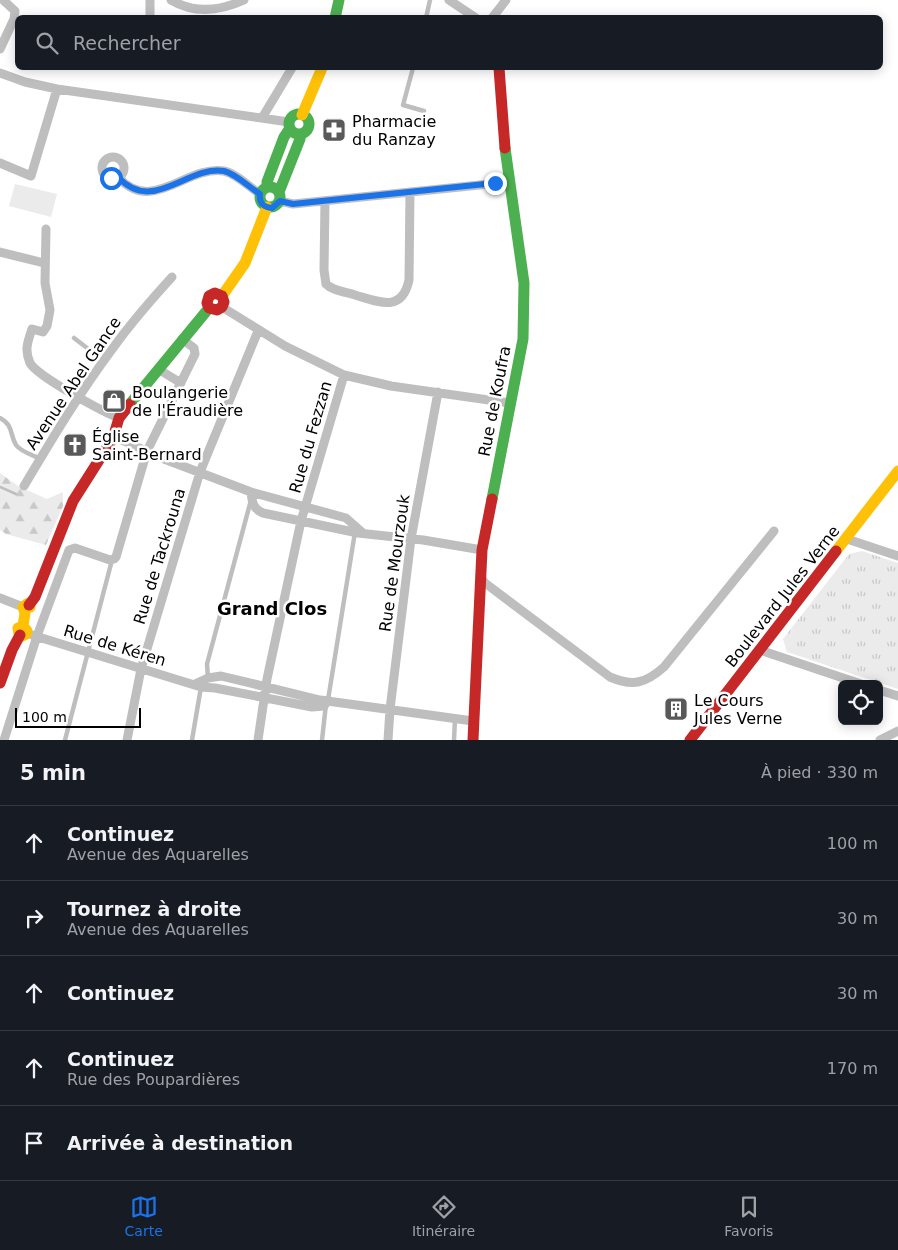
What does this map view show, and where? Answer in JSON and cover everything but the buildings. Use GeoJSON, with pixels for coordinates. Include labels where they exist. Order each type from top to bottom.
{"type":"FeatureCollection","features":[{"type":"Feature","properties":{"kind":"street"},"geometry":{"type":"LineString","coordinates":[[0,49],[14,19],[15,11],[2,0]]}},
{"type":"Feature","properties":{"kind":"street"},"geometry":{"type":"LineString","coordinates":[[150,0],[150,15]]}},
{"type":"Feature","properties":{"kind":"street"},"geometry":{"type":"LineString","coordinates":[[171,0],[182,6],[204,10],[228,7],[244,0]]}},
{"type":"Feature","properties":{"kind":"street"},"geometry":{"type":"LineString","coordinates":[[337,15],[339,0]]}},
{"type":"Feature","properties":{"kind":"street"},"geometry":{"type":"LineString","coordinates":[[449,0],[472,15]]}},
{"type":"Feature","properties":{"kind":"street"},"geometry":{"type":"LineString","coordinates":[[494,15],[506,0]]}},
{"type":"Feature","properties":{"kind":"street"},"geometry":{"type":"LineString","coordinates":[[262,118],[291,70]]}},
{"type":"Feature","properties":{"kind":"street"},"geometry":{"type":"LineString","coordinates":[[302,115],[321,70]]}},
{"type":"Feature","properties":{"kind":"street","name":"Rue de Koufra"},"geometry":{"type":"LineString","coordinates":[[472,740],[482,550],[523,339],[524,283],[509,182],[503,128],[500,70]]}},
{"type":"Feature","properties":{"kind":"street"},"geometry":{"type":"LineString","coordinates":[[0,74],[57,89],[262,118],[293,128],[306,131],[307,119],[302,115],[294,115],[293,128],[300,139],[279,196],[272,208],[262,204],[260,200],[284,137],[293,128]]}},
{"type":"Feature","properties":{"kind":"street"},"geometry":{"type":"LineString","coordinates":[[0,163],[30,176],[57,89]]}},
{"type":"Feature","properties":{"kind":"street"},"geometry":{"type":"LineString","coordinates":[[118,177],[129,188],[149,191],[160,189],[207,172],[221,171],[230,173],[263,191]]}},
{"type":"Feature","properties":{"kind":"street"},"geometry":{"type":"LineString","coordinates":[[263,191],[271,187],[279,196],[293,204],[509,182]]}},
{"type":"Feature","properties":{"kind":"street"},"geometry":{"type":"LineString","coordinates":[[325,201],[324,270],[326,284],[334,289],[387,303],[401,298],[409,280],[410,192]]}},
{"type":"Feature","properties":{"kind":"street"},"geometry":{"type":"LineString","coordinates":[[222,302],[245,263],[267,207]]}},
{"type":"Feature","properties":{"kind":"street"},"geometry":{"type":"LineString","coordinates":[[46,229],[44,263],[50,313],[47,326],[43,332],[32,329],[27,346],[28,357],[37,372],[106,413],[119,418]]}},
{"type":"Feature","properties":{"kind":"street"},"geometry":{"type":"LineString","coordinates":[[0,252],[44,263]]}},
{"type":"Feature","properties":{"kind":"street","name":"Avenue Abel Gance"},"geometry":{"type":"LineString","coordinates":[[24,486],[103,362],[133,322],[172,278]]}},
{"type":"Feature","properties":{"kind":"street"},"geometry":{"type":"LineString","coordinates":[[4,740],[27,633],[26,608],[35,596],[73,501],[113,438],[119,418],[209,308],[207,303],[209,296],[215,293],[222,302],[258,331],[299,354],[344,375],[391,386],[510,403]]}},
{"type":"Feature","properties":{"kind":"street","name":"Rue de Tackrouna"},"geometry":{"type":"LineString","coordinates":[[127,740],[141,669],[200,472],[258,331]]}},
{"type":"Feature","properties":{"kind":"street"},"geometry":{"type":"LineString","coordinates":[[0,683],[3,666],[27,633],[69,550],[75,548],[112,560],[117,553],[147,451],[195,354],[194,348],[182,339]]}},
{"type":"Feature","properties":{"kind":"street"},"geometry":{"type":"LineString","coordinates":[[158,369],[181,382]]}},
{"type":"Feature","properties":{"kind":"street","name":"Rue du Fezzan"},"geometry":{"type":"LineString","coordinates":[[301,520],[344,375]]}},
{"type":"Feature","properties":{"kind":"street","name":"Rue de Mourzouk"},"geometry":{"type":"LineString","coordinates":[[388,740],[411,539],[438,392]]}},
{"type":"Feature","properties":{"kind":"street"},"geometry":{"type":"LineString","coordinates":[[113,438],[200,472],[251,495],[346,518],[359,533]]}},
{"type":"Feature","properties":{"kind":"street","name":"Boulevard Jules Verne"},"geometry":{"type":"LineString","coordinates":[[690,740],[898,471]]}},
{"type":"Feature","properties":{"kind":"street"},"geometry":{"type":"LineString","coordinates":[[251,495],[255,508],[258,511],[359,533],[482,550]]}},
{"type":"Feature","properties":{"kind":"street"},"geometry":{"type":"LineString","coordinates":[[258,740],[266,687],[301,520]]}},
{"type":"Feature","properties":{"kind":"street"},"geometry":{"type":"LineString","coordinates":[[480,576],[485,583],[610,677],[623,682],[634,683],[644,681],[664,667],[774,532]]}},
{"type":"Feature","properties":{"kind":"street"},"geometry":{"type":"LineString","coordinates":[[847,539],[898,556]]}},
{"type":"Feature","properties":{"kind":"street"},"geometry":{"type":"LineString","coordinates":[[0,598],[26,608]]}},
{"type":"Feature","properties":{"kind":"street","name":"Rue de Kéren"},"geometry":{"type":"LineString","coordinates":[[27,633],[87,653],[198,685],[312,707],[321,707],[327,702]]}},
{"type":"Feature","properties":{"kind":"street"},"geometry":{"type":"LineString","coordinates":[[760,650],[849,680]]}},
{"type":"Feature","properties":{"kind":"street","name":"Rue de Kéren"},"geometry":{"type":"LineString","coordinates":[[198,685],[208,678],[221,676],[327,702],[473,720]]}},
{"type":"Feature","properties":{"kind":"street"},"geometry":{"type":"LineString","coordinates":[[883,691],[898,696]]}},
{"type":"Feature","properties":{"kind":"street"},"geometry":{"type":"LineString","coordinates":[[880,740],[898,731]]}},
{"type":"Feature","properties":{"kind":"lane"},"geometry":{"type":"LineString","coordinates":[[427,15],[430,0]]}},
{"type":"Feature","properties":{"kind":"lane"},"geometry":{"type":"LineString","coordinates":[[413,70],[404,105],[424,111]]}},
{"type":"Feature","properties":{"kind":"lane"},"geometry":{"type":"LineString","coordinates":[[74,338],[91,350],[93,356],[103,362]]}},
{"type":"Feature","properties":{"kind":"lane"},"geometry":{"type":"LineString","coordinates":[[0,418],[8,423],[20,449],[41,459]]}},
{"type":"Feature","properties":{"kind":"lane"},"geometry":{"type":"LineString","coordinates":[[208,678],[207,664],[251,495]]}},
{"type":"Feature","properties":{"kind":"lane"},"geometry":{"type":"LineString","coordinates":[[322,740],[327,702],[359,533]]}},
{"type":"Feature","properties":{"kind":"lane"},"geometry":{"type":"LineString","coordinates":[[65,740],[112,560]]}},
{"type":"Feature","properties":{"kind":"lane"},"geometry":{"type":"LineString","coordinates":[[192,740],[198,685]]}},
{"type":"Feature","properties":{"kind":"lane"},"geometry":{"type":"LineString","coordinates":[[454,740],[455,718]]}},
{"type":"Feature","properties":{"kind":"green space"},"geometry":{"type":"Polygon","coordinates":[[[15,184],[57,194],[51,217],[9,206],[15,184]]]}},
{"type":"Feature","properties":{"kind":"green space"},"geometry":{"type":"Polygon","coordinates":[[[0,473],[18,486],[47,499],[63,492],[63,506],[46,545],[6,534],[0,530],[0,473]]]}},
{"type":"Feature","properties":{"kind":"green space"},"geometry":{"type":"Polygon","coordinates":[[[862,551],[898,563],[898,689],[883,684],[883,680],[871,680],[787,652],[783,639],[849,554],[862,551]]]}},
{"type":"Feature","properties":{"kind":"waterway"},"geometry":{"type":"LineString","coordinates":[[0,487],[16,494]]}},
{"type":"Feature","properties":{"kind":"traffic: fast"},"geometry":{"type":"LineString","coordinates":[[336,15],[339,0]]}},
{"type":"Feature","properties":{"kind":"traffic: fast"},"geometry":{"type":"LineString","coordinates":[[299,114],[306,117],[309,124],[306,131],[299,134],[292,131],[289,124],[292,117],[299,114]]}},
{"type":"Feature","properties":{"kind":"traffic: fast"},"geometry":{"type":"LineString","coordinates":[[267,187],[267,182],[284,137],[290,128]]}},
{"type":"Feature","properties":{"kind":"traffic: fast"},"geometry":{"type":"LineString","coordinates":[[279,192],[300,139],[300,134]]}},
{"type":"Feature","properties":{"kind":"traffic: fast"},"geometry":{"type":"LineString","coordinates":[[492,499],[523,339],[524,283],[505,148]]}},
{"type":"Feature","properties":{"kind":"traffic: fast"},"geometry":{"type":"LineString","coordinates":[[270,187],[277,190],[280,197],[277,204],[270,207],[263,204],[260,197],[263,190],[270,187]]}},
{"type":"Feature","properties":{"kind":"traffic: fast"},"geometry":{"type":"LineString","coordinates":[[130,404],[209,308]]}},
{"type":"Feature","properties":{"kind":"traffic: slow"},"geometry":{"type":"LineString","coordinates":[[302,115],[321,70]]}},
{"type":"Feature","properties":{"kind":"traffic: slow"},"geometry":{"type":"LineString","coordinates":[[222,296],[245,263],[267,207]]}},
{"type":"Feature","properties":{"kind":"traffic: slow"},"geometry":{"type":"LineString","coordinates":[[836,551],[898,471]]}},
{"type":"Feature","properties":{"kind":"traffic: slow"},"geometry":{"type":"LineString","coordinates":[[23,626],[27,631],[22,636],[19,634],[18,628],[23,626],[25,613],[23,607],[27,604],[30,607]]}},
{"type":"Feature","properties":{"kind":"traffic: jam"},"geometry":{"type":"LineString","coordinates":[[499,70],[505,148]]}},
{"type":"Feature","properties":{"kind":"traffic: jam"},"geometry":{"type":"LineString","coordinates":[[209,308],[207,303],[209,296],[215,293],[222,296]]}},
{"type":"Feature","properties":{"kind":"traffic: jam"},"geometry":{"type":"LineString","coordinates":[[209,308],[217,310],[222,307],[224,302],[222,296]]}},
{"type":"Feature","properties":{"kind":"traffic: jam"},"geometry":{"type":"LineString","coordinates":[[29,605],[35,597],[73,501],[113,438],[119,418],[130,404]]}},
{"type":"Feature","properties":{"kind":"traffic: jam"},"geometry":{"type":"LineString","coordinates":[[473,740],[482,550],[492,499]]}},
{"type":"Feature","properties":{"kind":"traffic: jam"},"geometry":{"type":"LineString","coordinates":[[690,740],[836,551]]}},
{"type":"Feature","properties":{"kind":"traffic: jam"},"geometry":{"type":"LineString","coordinates":[[0,683],[12,650],[20,635]]}},
{"type":"Feature","properties":{"kind":"place","name":"Pharmacie du Ranzay"},"geometry":{"type":"Point","coordinates":[334,130]}},
{"type":"Feature","properties":{"kind":"place","name":"Boulangerie de l'Éraudière"},"geometry":{"type":"Point","coordinates":[114,401]}},
{"type":"Feature","properties":{"kind":"place","name":"Église Saint-Bernard"},"geometry":{"type":"Point","coordinates":[75,445]}},
{"type":"Feature","properties":{"kind":"place","name":"Le Cours Jules Verne"},"geometry":{"type":"Point","coordinates":[676,709]}},
{"type":"Feature","properties":{"kind":"district","name":"Grand Clos"},"geometry":{"type":"Point","coordinates":[272,609]}},
{"type":"Feature","properties":{"kind":"route"},"geometry":{"type":"LineString","coordinates":[[111,178],[118,177],[125,185],[134,190],[154,191],[207,172],[226,172],[260,194],[262,204],[272,208],[280,201],[293,204],[495,183]]}}]}
